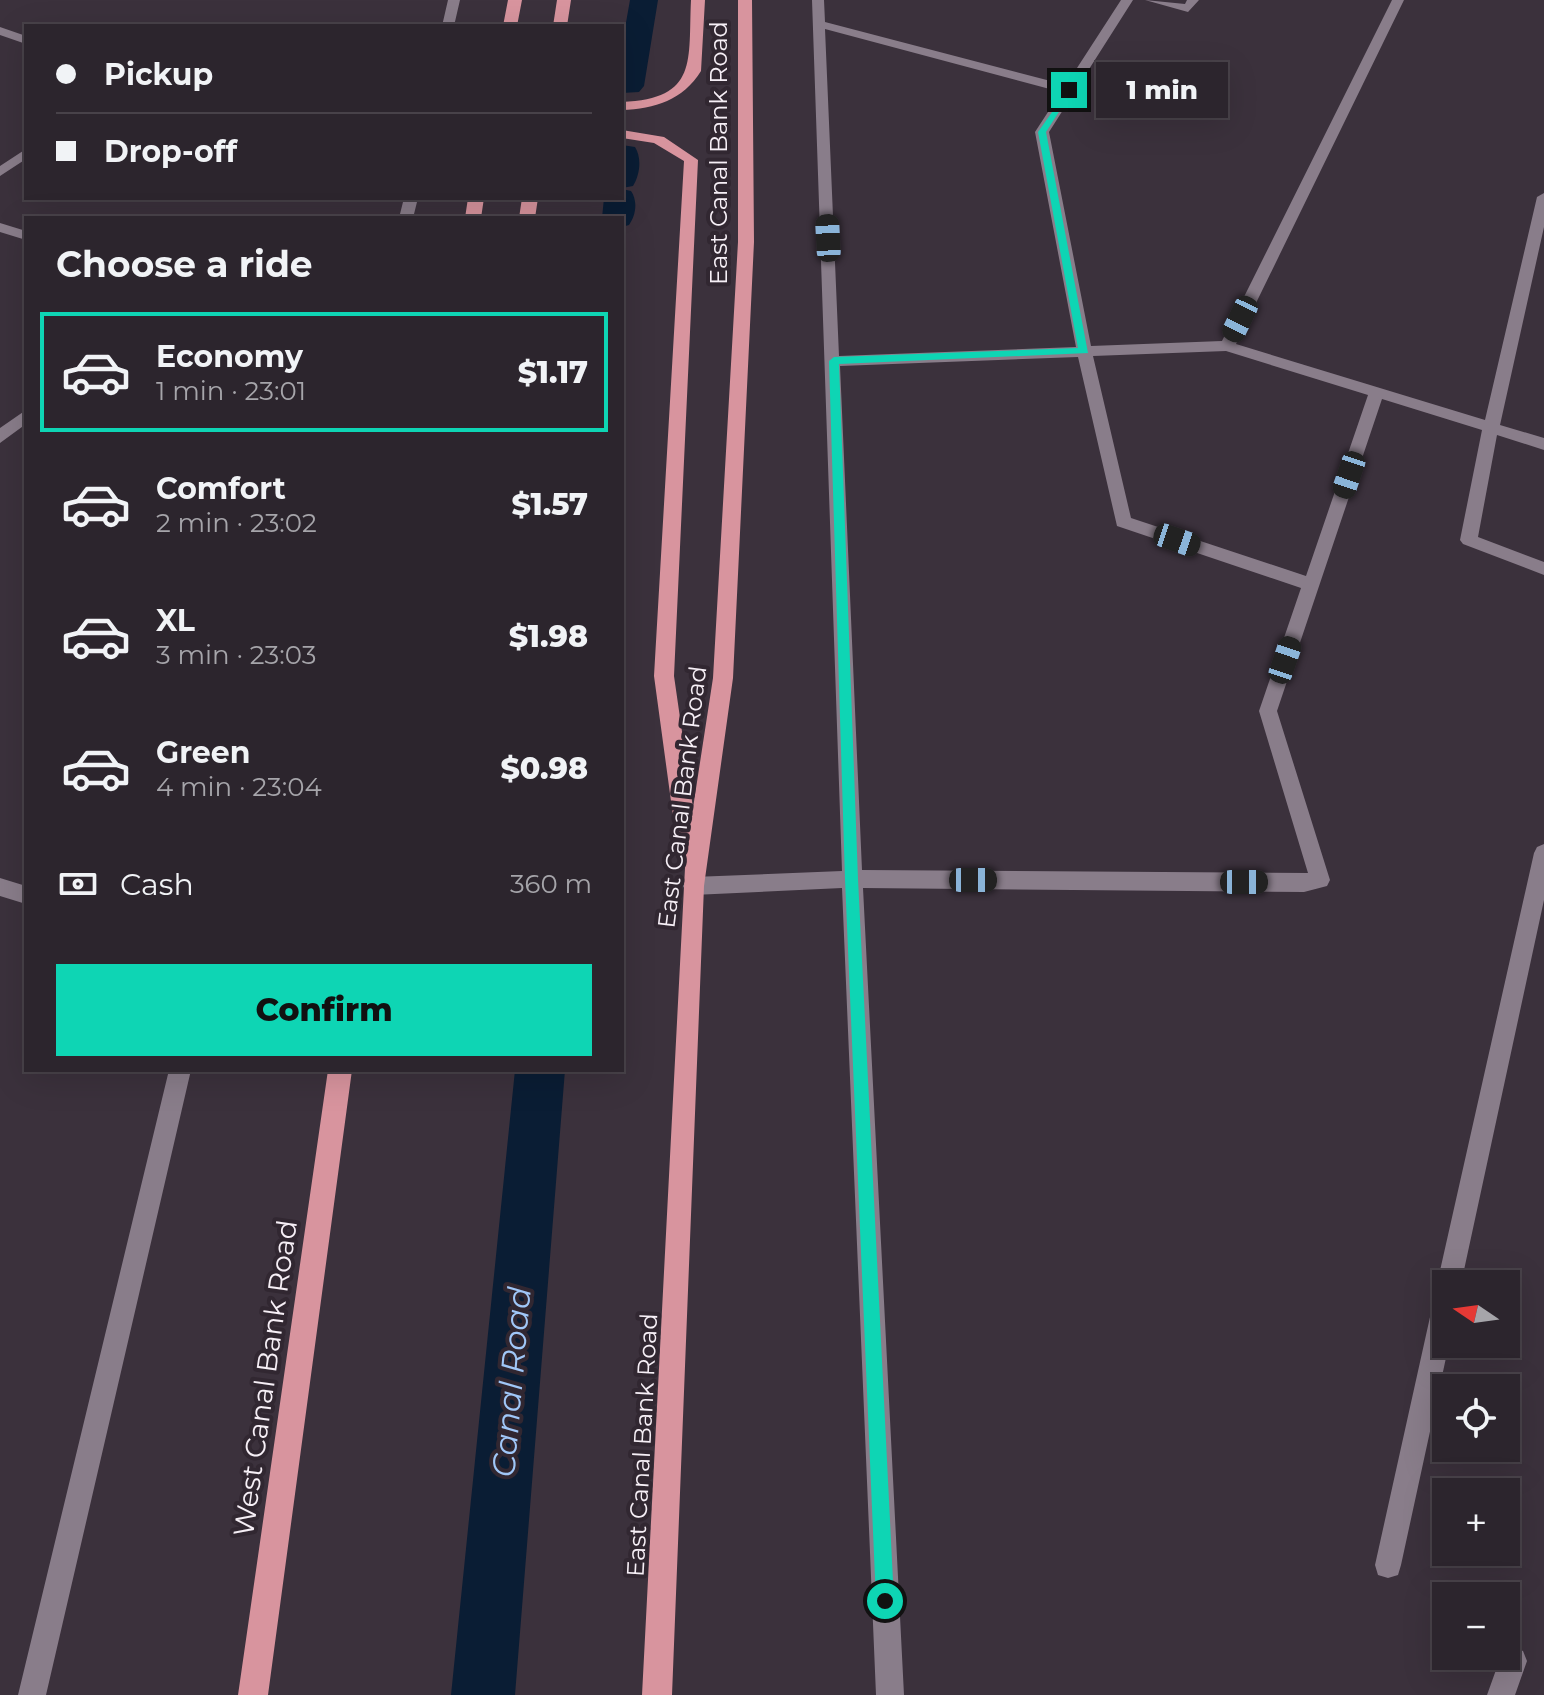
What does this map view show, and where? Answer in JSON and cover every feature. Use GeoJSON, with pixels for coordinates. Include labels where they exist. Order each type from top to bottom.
{"type":"FeatureCollection","features":[{"type":"Feature","properties":{"kind":"highway"},"geometry":{"type":"LineString","coordinates":[[510,24],[515,0]]}},
{"type":"Feature","properties":{"kind":"highway"},"geometry":{"type":"LineString","coordinates":[[560,24],[564,0]]}},
{"type":"Feature","properties":{"kind":"highway"},"geometry":{"type":"LineString","coordinates":[[624,106],[669,96],[690,81],[694,71],[698,0]]}},
{"type":"Feature","properties":{"kind":"highway","name":"East Canal Bank Road"},"geometry":{"type":"LineString","coordinates":[[657,1695],[693,886],[723,678],[746,242],[745,0]]}},
{"type":"Feature","properties":{"kind":"highway"},"geometry":{"type":"LineString","coordinates":[[624,134],[654,138],[674,146],[691,160],[664,676],[693,886]]}},
{"type":"Feature","properties":{"kind":"highway","name":"West Canal Bank Road"},"geometry":{"type":"LineString","coordinates":[[253,1695],[340,1072]]}},
{"type":"Feature","properties":{"kind":"street"},"geometry":{"type":"LineString","coordinates":[[448,24],[454,0]]}},
{"type":"Feature","properties":{"kind":"street"},"geometry":{"type":"LineString","coordinates":[[818,0],[852,879],[890,1695]]}},
{"type":"Feature","properties":{"kind":"street"},"geometry":{"type":"LineString","coordinates":[[1127,0],[1042,132],[1084,351],[1123,522],[1311,584]]}},
{"type":"Feature","properties":{"kind":"street"},"geometry":{"type":"LineString","coordinates":[[1151,0],[1188,8],[1193,0]]}},
{"type":"Feature","properties":{"kind":"street"},"geometry":{"type":"LineString","coordinates":[[1227,346],[1398,0]]}},
{"type":"Feature","properties":{"kind":"street"},"geometry":{"type":"LineString","coordinates":[[819,24],[1069,90]]}},
{"type":"Feature","properties":{"kind":"street"},"geometry":{"type":"LineString","coordinates":[[0,32],[24,39]]}},
{"type":"Feature","properties":{"kind":"street"},"geometry":{"type":"LineString","coordinates":[[0,172],[24,154]]}},
{"type":"Feature","properties":{"kind":"street"},"geometry":{"type":"LineString","coordinates":[[1544,197],[1491,427],[1469,540],[1544,569]]}},
{"type":"Feature","properties":{"kind":"street"},"geometry":{"type":"LineString","coordinates":[[0,227],[24,235]]}},
{"type":"Feature","properties":{"kind":"street"},"geometry":{"type":"LineString","coordinates":[[834,361],[1227,346],[1544,444]]}},
{"type":"Feature","properties":{"kind":"street"},"geometry":{"type":"LineString","coordinates":[[693,886],[852,879],[1304,883],[1320,880],[1268,711],[1377,392]]}},
{"type":"Feature","properties":{"kind":"street"},"geometry":{"type":"LineString","coordinates":[[0,437],[24,417]]}},
{"type":"Feature","properties":{"kind":"street"},"geometry":{"type":"LineString","coordinates":[[1452,1270],[1544,854]]}},
{"type":"Feature","properties":{"kind":"street"},"geometry":{"type":"LineString","coordinates":[[0,887],[24,894]]}},
{"type":"Feature","properties":{"kind":"street"},"geometry":{"type":"LineString","coordinates":[[32,1695],[180,1072]]}},
{"type":"Feature","properties":{"kind":"street"},"geometry":{"type":"LineString","coordinates":[[1388,1565],[1433,1358]]}},
{"type":"Feature","properties":{"kind":"street"},"geometry":{"type":"LineString","coordinates":[[1501,1695],[1510,1670]]}},
{"type":"Feature","properties":{"kind":"waterway"},"geometry":{"type":"LineString","coordinates":[[629,86],[644,0]]}},
{"type":"Feature","properties":{"kind":"waterway","name":"Canal Road"},"geometry":{"type":"LineString","coordinates":[[618,216],[620,200]]}},
{"type":"Feature","properties":{"kind":"waterway","name":"Canal Road"},"geometry":{"type":"LineString","coordinates":[[483,1695],[540,1072]]}},
{"type":"Feature","properties":{"kind":"route"},"geometry":{"type":"LineString","coordinates":[[885,1601],[852,879],[834,361],[1084,351],[1042,132],[1069,90]]}}]}
